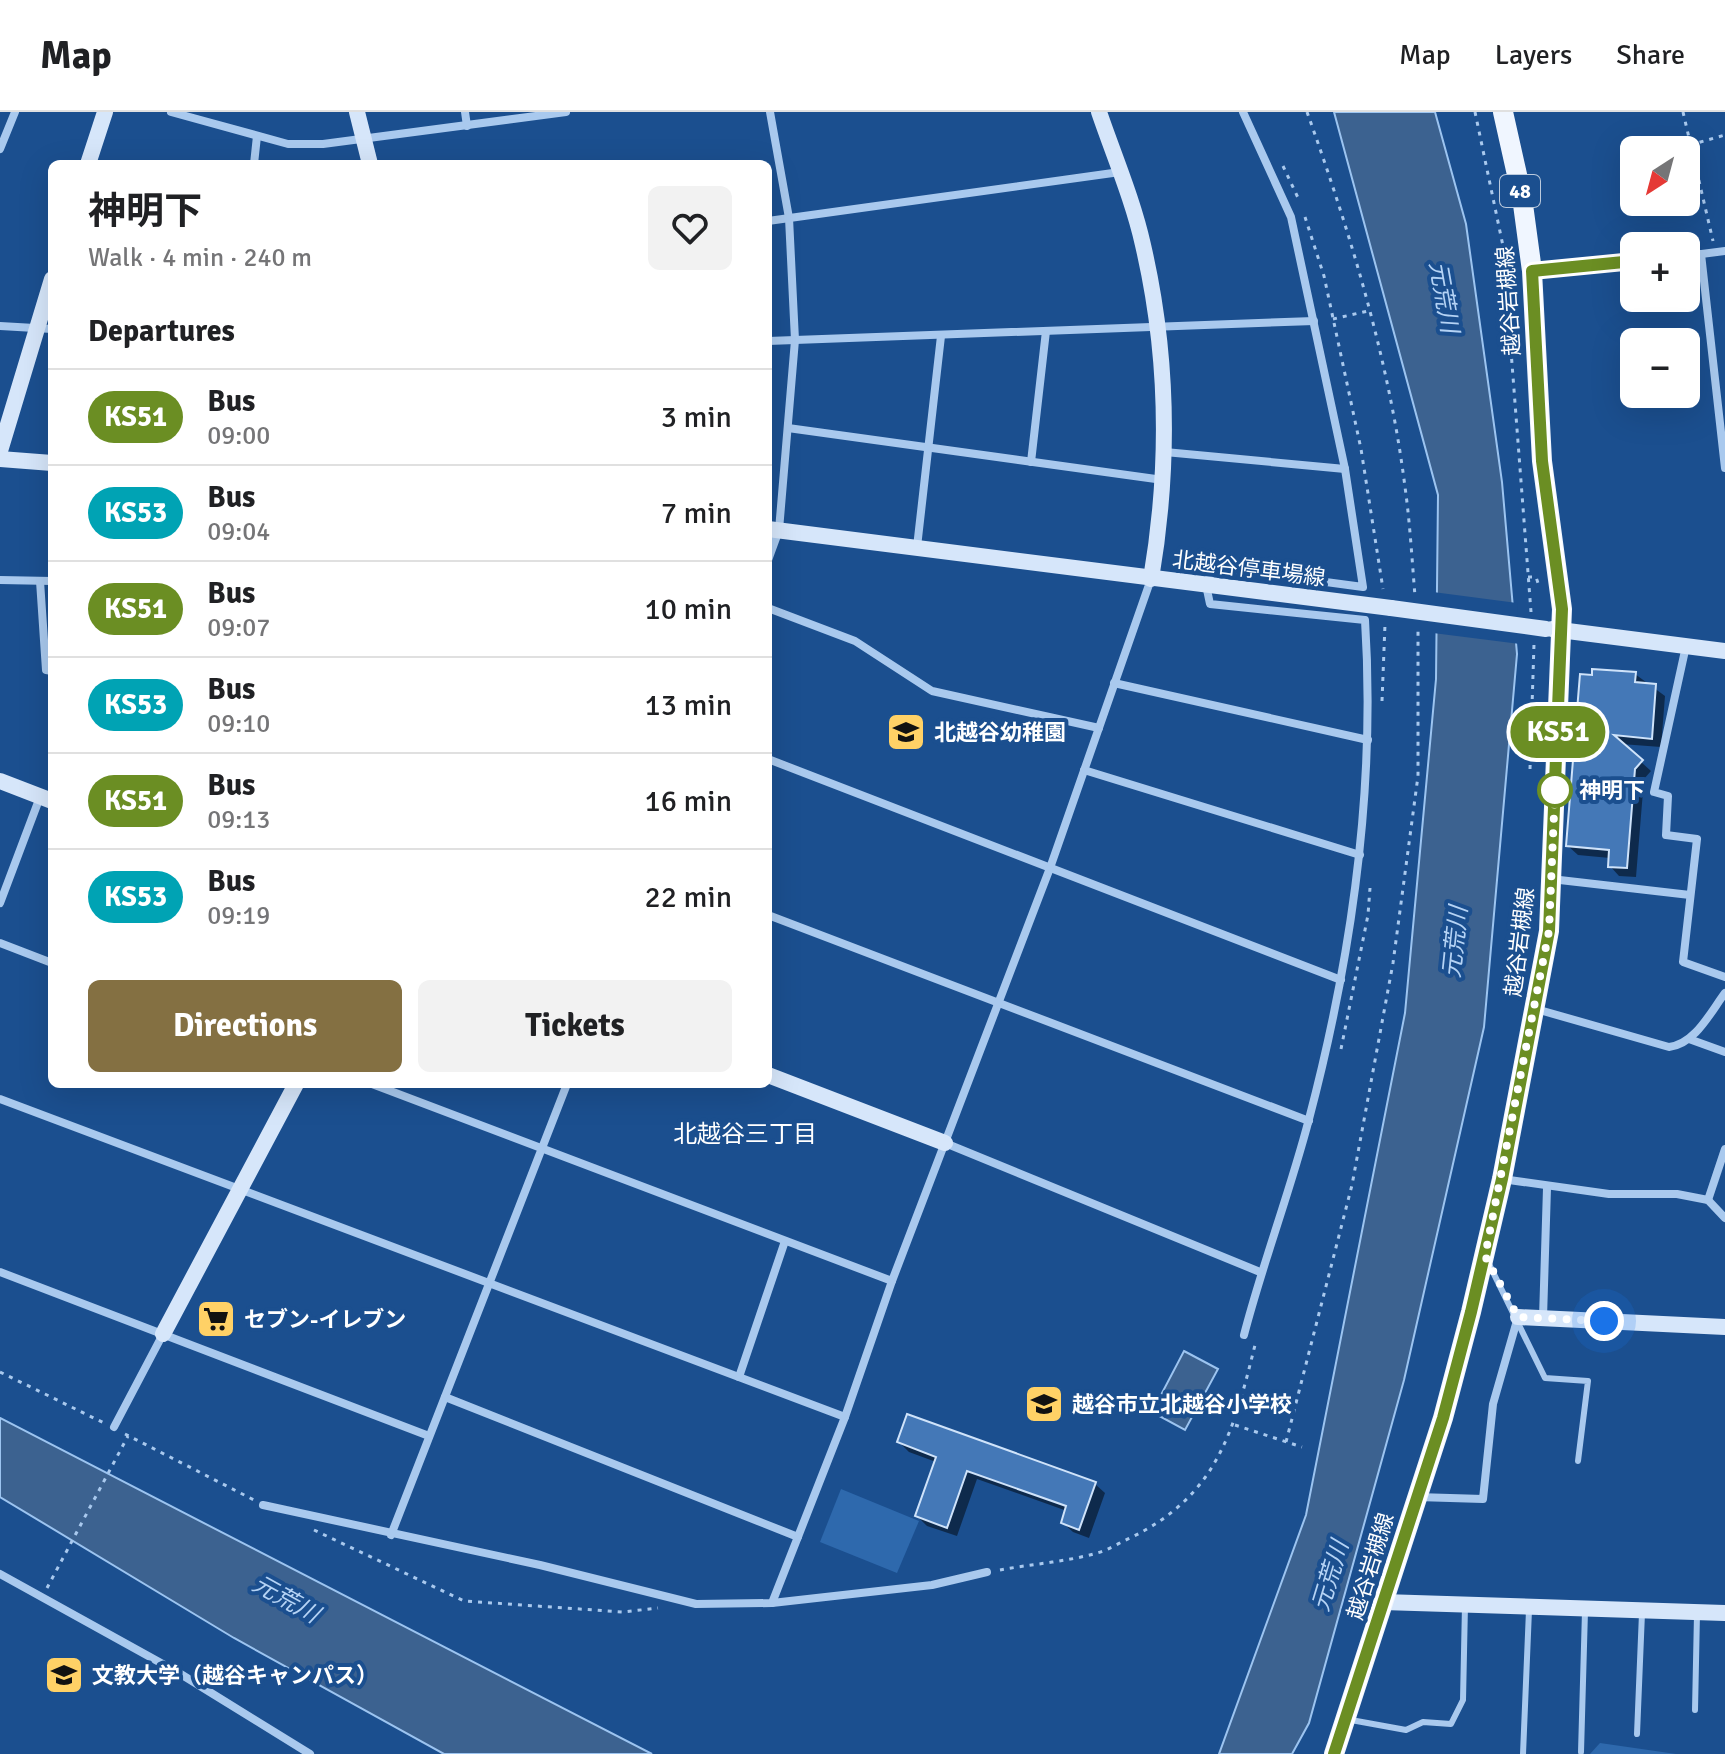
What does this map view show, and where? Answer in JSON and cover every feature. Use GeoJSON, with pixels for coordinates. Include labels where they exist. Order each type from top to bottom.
{"type":"FeatureCollection","features":[{"type":"Feature","properties":{"kind":"main road","name":"越谷岩槻線"},"geometry":{"type":"LineString","coordinates":[[1334,1754],[1443,1418],[1502,1179],[1549,931],[1542,461],[1532,271],[1522,197],[1503,112]]}},
{"type":"Feature","properties":{"kind":"street"},"geometry":{"type":"LineString","coordinates":[[0,149],[15,112]]}},
{"type":"Feature","properties":{"kind":"street"},"geometry":{"type":"LineString","coordinates":[[89,160],[105,112]]}},
{"type":"Feature","properties":{"kind":"street"},"geometry":{"type":"LineString","coordinates":[[171,112],[288,144],[363,140],[566,112]]}},
{"type":"Feature","properties":{"kind":"street"},"geometry":{"type":"LineString","coordinates":[[357,112],[369,160]]}},
{"type":"Feature","properties":{"kind":"street"},"geometry":{"type":"LineString","coordinates":[[465,112],[467,126]]}},
{"type":"Feature","properties":{"kind":"street"},"geometry":{"type":"LineString","coordinates":[[770,112],[789,218],[795,340],[788,428],[773,529]]}},
{"type":"Feature","properties":{"kind":"street"},"geometry":{"type":"LineString","coordinates":[[772,1603],[845,1417],[892,1281],[1050,868],[1151,579],[1165,452],[1165,387],[1159,326],[1143,244],[1099,112]]}},
{"type":"Feature","properties":{"kind":"street"},"geometry":{"type":"LineString","coordinates":[[1243,112],[1291,217],[1345,469],[1363,587],[1214,567],[1206,585],[1210,604],[1365,620],[1368,740],[1360,855],[1341,980],[1309,1121],[1260,1272],[1244,1335]]}},
{"type":"Feature","properties":{"kind":"street"},"geometry":{"type":"LineString","coordinates":[[254,160],[257,136]]}},
{"type":"Feature","properties":{"kind":"street"},"geometry":{"type":"LineString","coordinates":[[772,220],[1120,172]]}},
{"type":"Feature","properties":{"kind":"street"},"geometry":{"type":"LineString","coordinates":[[1720,251],[1701,254],[1725,468]]}},
{"type":"Feature","properties":{"kind":"street"},"geometry":{"type":"LineString","coordinates":[[1532,271],[1620,262]]}},
{"type":"Feature","properties":{"kind":"street"},"geometry":{"type":"LineString","coordinates":[[0,451],[44,329],[48,304]]}},
{"type":"Feature","properties":{"kind":"street"},"geometry":{"type":"LineString","coordinates":[[772,341],[1314,321]]}},
{"type":"Feature","properties":{"kind":"street"},"geometry":{"type":"LineString","coordinates":[[0,326],[44,329]]}},
{"type":"Feature","properties":{"kind":"street"},"geometry":{"type":"LineString","coordinates":[[1031,462],[1046,331]]}},
{"type":"Feature","properties":{"kind":"street"},"geometry":{"type":"LineString","coordinates":[[917,548],[941,336]]}},
{"type":"Feature","properties":{"kind":"street"},"geometry":{"type":"LineString","coordinates":[[788,428],[1164,480]]}},
{"type":"Feature","properties":{"kind":"street"},"geometry":{"type":"LineString","coordinates":[[1165,452],[1345,469]]}},
{"type":"Feature","properties":{"kind":"street"},"geometry":{"type":"LineString","coordinates":[[0,459],[48,463]]}},
{"type":"Feature","properties":{"kind":"street","name":"北越谷停車場線"},"geometry":{"type":"LineString","coordinates":[[773,529],[1725,651]]}},
{"type":"Feature","properties":{"kind":"street"},"geometry":{"type":"LineString","coordinates":[[0,580],[48,581]]}},
{"type":"Feature","properties":{"kind":"street"},"geometry":{"type":"LineString","coordinates":[[40,581],[48,670]]}},
{"type":"Feature","properties":{"kind":"street"},"geometry":{"type":"LineString","coordinates":[[772,610],[855,641],[932,691],[1099,728]]}},
{"type":"Feature","properties":{"kind":"street"},"geometry":{"type":"LineString","coordinates":[[1686,646],[1654,792],[1668,796],[1666,835],[1697,839],[1683,962],[1725,977]]}},
{"type":"Feature","properties":{"kind":"street"},"geometry":{"type":"LineString","coordinates":[[1114,683],[1368,740]]}},
{"type":"Feature","properties":{"kind":"street"},"geometry":{"type":"LineString","coordinates":[[772,761],[1341,980]]}},
{"type":"Feature","properties":{"kind":"street"},"geometry":{"type":"LineString","coordinates":[[1084,770],[1360,855]]}},
{"type":"Feature","properties":{"kind":"street"},"geometry":{"type":"LineString","coordinates":[[0,781],[46,799],[0,903]]}},
{"type":"Feature","properties":{"kind":"street"},"geometry":{"type":"LineString","coordinates":[[1550,879],[1690,895]]}},
{"type":"Feature","properties":{"kind":"street"},"geometry":{"type":"LineString","coordinates":[[772,917],[1309,1121]]}},
{"type":"Feature","properties":{"kind":"street"},"geometry":{"type":"LineString","coordinates":[[0,943],[48,961]]}},
{"type":"Feature","properties":{"kind":"street"},"geometry":{"type":"LineString","coordinates":[[1535,1009],[1669,1047],[1682,1046],[1725,993]]}},
{"type":"Feature","properties":{"kind":"street"},"geometry":{"type":"LineString","coordinates":[[1689,1039],[1725,1052]]}},
{"type":"Feature","properties":{"kind":"street"},"geometry":{"type":"LineString","coordinates":[[772,1077],[945,1143],[1260,1272]]}},
{"type":"Feature","properties":{"kind":"street"},"geometry":{"type":"LineString","coordinates":[[114,1427],[294,1088]]}},
{"type":"Feature","properties":{"kind":"street"},"geometry":{"type":"LineString","coordinates":[[383,1088],[892,1281]]}},
{"type":"Feature","properties":{"kind":"street"},"geometry":{"type":"LineString","coordinates":[[391,1535],[565,1088]]}},
{"type":"Feature","properties":{"kind":"street"},"geometry":{"type":"LineString","coordinates":[[0,1099],[845,1417]]}},
{"type":"Feature","properties":{"kind":"street"},"geometry":{"type":"LineString","coordinates":[[1708,1200],[1725,1149]]}},
{"type":"Feature","properties":{"kind":"street"},"geometry":{"type":"LineString","coordinates":[[1502,1179],[1547,1188],[1609,1194],[1677,1194],[1708,1200],[1725,1218]]}},
{"type":"Feature","properties":{"kind":"street"},"geometry":{"type":"LineString","coordinates":[[1543,1318],[1547,1188]]}},
{"type":"Feature","properties":{"kind":"street"},"geometry":{"type":"LineString","coordinates":[[739,1377],[785,1241]]}},
{"type":"Feature","properties":{"kind":"street"},"geometry":{"type":"LineString","coordinates":[[0,1272],[429,1436]]}},
{"type":"Feature","properties":{"kind":"street"},"geometry":{"type":"LineString","coordinates":[[1417,1497],[1483,1499],[1493,1404],[1518,1317],[1725,1327]]}},
{"type":"Feature","properties":{"kind":"street"},"geometry":{"type":"LineString","coordinates":[[445,1397],[798,1537]]}},
{"type":"Feature","properties":{"kind":"street"},"geometry":{"type":"LineString","coordinates":[[263,1505],[540,1565],[696,1604],[772,1603],[932,1585],[987,1572]]}},
{"type":"Feature","properties":{"kind":"street"},"geometry":{"type":"LineString","coordinates":[[0,1574],[179,1673],[310,1754]]}},
{"type":"Feature","properties":{"kind":"street"},"geometry":{"type":"LineString","coordinates":[[1383,1602],[1725,1613]]}},
{"type":"Feature","properties":{"kind":"lane"},"geometry":{"type":"LineString","coordinates":[[1485,1256],[1518,1317],[1545,1378],[1588,1381],[1578,1461]]}},
{"type":"Feature","properties":{"kind":"lane"},"geometry":{"type":"LineString","coordinates":[[1347,1719],[1406,1730],[1423,1722],[1451,1724],[1463,1700],[1465,1605]]}},
{"type":"Feature","properties":{"kind":"lane"},"geometry":{"type":"LineString","coordinates":[[1523,1754],[1529,1607]]}},
{"type":"Feature","properties":{"kind":"lane"},"geometry":{"type":"LineString","coordinates":[[1581,1752],[1585,1609]]}},
{"type":"Feature","properties":{"kind":"lane"},"geometry":{"type":"LineString","coordinates":[[1637,1734],[1642,1610]]}},
{"type":"Feature","properties":{"kind":"lane"},"geometry":{"type":"LineString","coordinates":[[1695,1710],[1697,1612]]}},
{"type":"Feature","properties":{"kind":"path"},"geometry":{"type":"LineString","coordinates":[[1475,112],[1503,246],[1528,577],[1544,629],[1536,667],[1530,769]]}},
{"type":"Feature","properties":{"kind":"path"},"geometry":{"type":"LineString","coordinates":[[1683,112],[1688,136]]}},
{"type":"Feature","properties":{"kind":"path"},"geometry":{"type":"LineString","coordinates":[[1700,142],[1725,135]]}},
{"type":"Feature","properties":{"kind":"path"},"geometry":{"type":"LineString","coordinates":[[1700,180],[1720,251]]}},
{"type":"Feature","properties":{"kind":"path"},"geometry":{"type":"LineString","coordinates":[[1333,319],[1368,311]]}},
{"type":"Feature","properties":{"kind":"path"},"geometry":{"type":"LineString","coordinates":[[1528,577],[1536,577]]}},
{"type":"Feature","properties":{"kind":"path"},"geometry":{"type":"LineString","coordinates":[[1381,709],[1383,607]]}},
{"type":"Feature","properties":{"kind":"path"},"geometry":{"type":"LineString","coordinates":[[1339,1054],[1368,915],[1370,886]]}},
{"type":"Feature","properties":{"kind":"path"},"geometry":{"type":"LineString","coordinates":[[987,1572],[1098,1553],[1154,1526],[1185,1504],[1213,1469],[1235,1425],[1259,1330]]}},
{"type":"Feature","properties":{"kind":"path"},"geometry":{"type":"LineString","coordinates":[[0,1372],[263,1505]]}},
{"type":"Feature","properties":{"kind":"path"},"geometry":{"type":"LineString","coordinates":[[1235,1425],[1302,1447]]}},
{"type":"Feature","properties":{"kind":"path"},"geometry":{"type":"LineString","coordinates":[[44,1593],[127,1437]]}},
{"type":"Feature","properties":{"kind":"path"},"geometry":{"type":"LineString","coordinates":[[306,1526],[464,1601],[623,1612],[696,1604]]}},
{"type":"Feature","properties":{"kind":"shaded area"},"geometry":{"type":"Polygon","coordinates":[[[841,1489],[919,1521],[897,1573],[820,1542],[841,1489]]]}},
{"type":"Feature","properties":{"kind":"shaded area"},"geometry":{"type":"Polygon","coordinates":[[[1600,1743],[1676,1754],[1590,1754],[1600,1743]]]}},
{"type":"Feature","properties":{"kind":"water","name":"元荒川"},"geometry":{"type":"Polygon","coordinates":[[[1334,112],[1435,112],[1466,224],[1502,482],[1517,654],[1484,1027],[1404,1380],[1309,1723],[1292,1754],[1219,1754],[1306,1515],[1405,1013],[1436,679],[1438,495],[1334,112]]]}},
{"type":"Feature","properties":{"kind":"water"},"geometry":{"type":"Polygon","coordinates":[[[1184,1351],[1218,1369],[1185,1430],[1152,1412],[1184,1351]]]}},
{"type":"Feature","properties":{"kind":"water","name":"元荒川"},"geometry":{"type":"Polygon","coordinates":[[[0,1418],[652,1754],[444,1754],[234,1638],[0,1497],[0,1418]]]}},
{"type":"Feature","properties":{"kind":"pier"},"geometry":{"type":"Polygon","coordinates":[[[1433,592],[1517,603],[1520,644],[1433,633],[1433,592]]]}},
{"type":"Feature","properties":{"kind":"building"},"geometry":{"type":"Polygon","coordinates":[[[1592,669],[1636,672],[1635,682],[1656,684],[1652,739],[1614,735],[1643,760],[1635,769],[1627,868],[1608,867],[1609,850],[1566,846],[1580,674],[1592,675],[1592,669]]]}},
{"type":"Feature","properties":{"kind":"building"},"geometry":{"type":"Polygon","coordinates":[[[907,1414],[1096,1482],[1079,1530],[1061,1523],[1066,1506],[967,1471],[947,1528],[915,1516],[936,1457],[897,1442],[907,1414]]]}},
{"type":"Feature","properties":{"kind":"bus line","name":"KS51"},"geometry":{"type":"LineString","coordinates":[[1334,1754],[1443,1418],[1471,1312],[1502,1179],[1549,931],[1563,630],[1542,461],[1532,271],[1620,262]]}},
{"type":"Feature","properties":{"kind":"place","name":"北越谷幼稚園"},"geometry":{"type":"Point","coordinates":[906,732]}},
{"type":"Feature","properties":{"kind":"place","name":"神明下"},"geometry":{"type":"Point","coordinates":[1555,790]}},
{"type":"Feature","properties":{"kind":"place","name":"セブン-イレブン"},"geometry":{"type":"Point","coordinates":[216,1319]}},
{"type":"Feature","properties":{"kind":"place","name":"越谷市立北越谷小学校"},"geometry":{"type":"Point","coordinates":[1044,1404]}},
{"type":"Feature","properties":{"kind":"place","name":"文教大学（越谷キャンパス）"},"geometry":{"type":"Point","coordinates":[64,1675]}},
{"type":"Feature","properties":{"kind":"district","name":"北越谷三丁目"},"geometry":{"type":"Point","coordinates":[745,1134]}},
{"type":"Feature","properties":{"kind":"route"},"geometry":{"type":"LineString","coordinates":[[1555,790],[1549,931],[1485,1256],[1518,1317],[1604,1321]]}}]}
